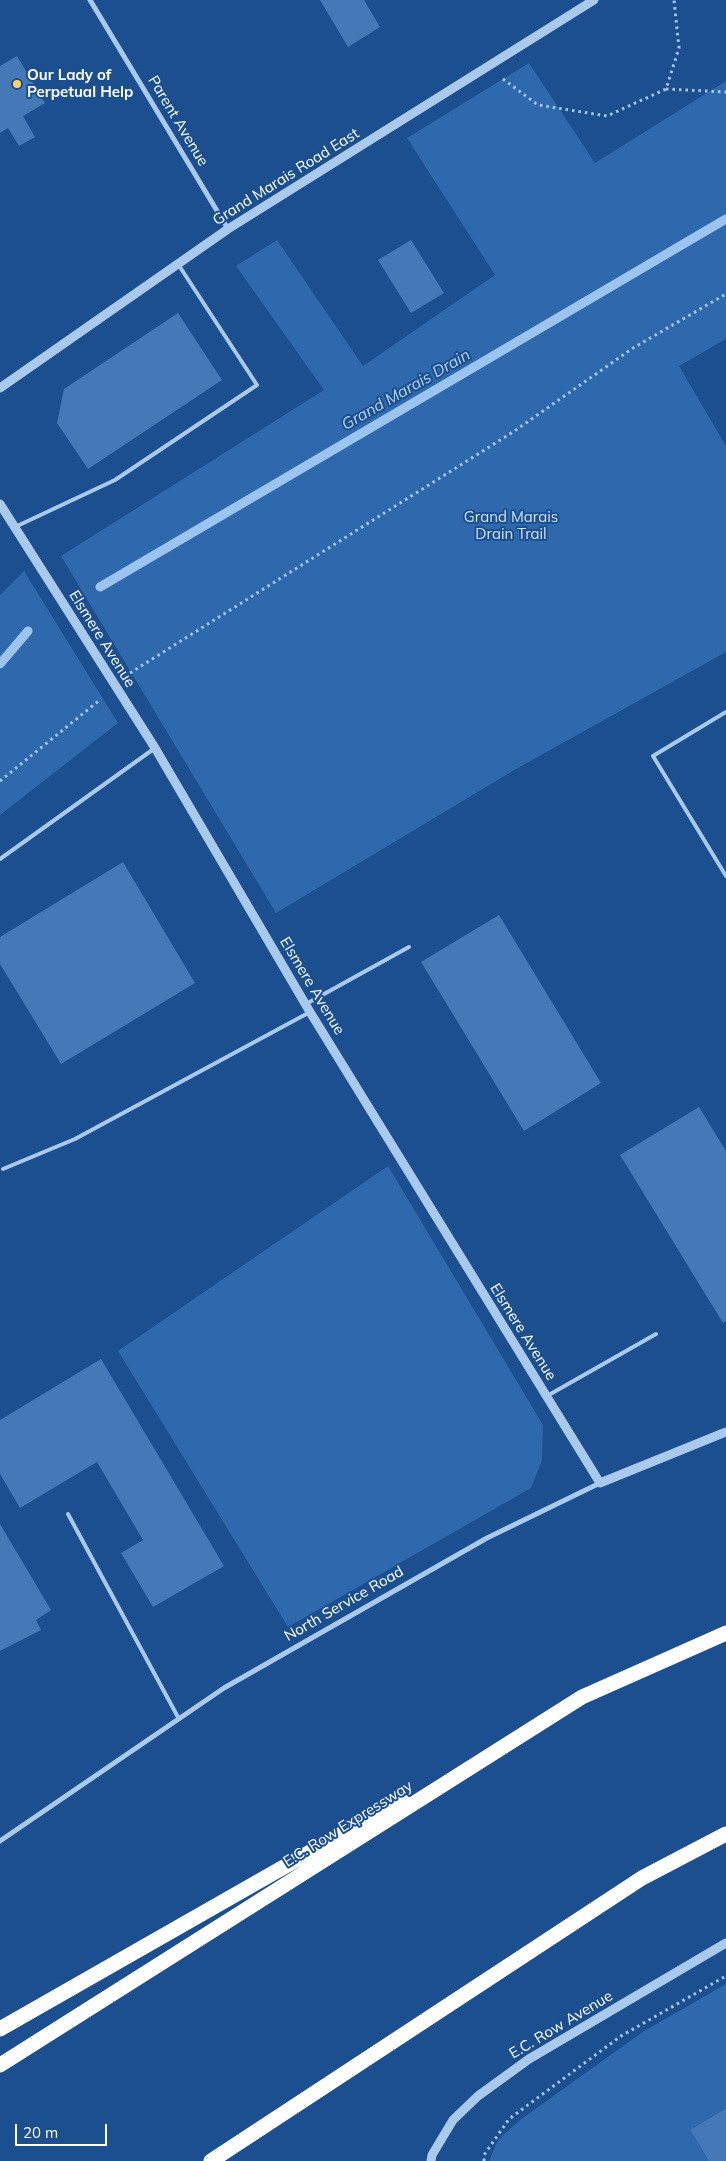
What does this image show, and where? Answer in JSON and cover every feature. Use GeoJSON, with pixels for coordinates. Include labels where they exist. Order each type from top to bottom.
{"type":"FeatureCollection","features":[{"type":"Feature","properties":{"kind":"highway","name":"E.C. Row Expressway"},"geometry":{"type":"LineString","coordinates":[[0,2066],[582,1697],[726,1633]]}},
{"type":"Feature","properties":{"kind":"highway"},"geometry":{"type":"LineString","coordinates":[[0,2029],[582,1697]]}},
{"type":"Feature","properties":{"kind":"highway"},"geometry":{"type":"LineString","coordinates":[[211,2161],[642,1878],[726,1834]]}},
{"type":"Feature","properties":{"kind":"street","name":"Parent Avenue"},"geometry":{"type":"LineString","coordinates":[[90,0],[228,229]]}},
{"type":"Feature","properties":{"kind":"street","name":"Grand Marais Road East"},"geometry":{"type":"LineString","coordinates":[[0,388],[228,229],[594,0]]}},
{"type":"Feature","properties":{"kind":"street","name":"Elsmere Avenue"},"geometry":{"type":"LineString","coordinates":[[0,504],[155,748],[308,1008],[600,1483]]}},
{"type":"Feature","properties":{"kind":"street","name":"North Service Road"},"geometry":{"type":"LineString","coordinates":[[0,1841],[224,1688],[479,1543],[600,1483],[726,1432]]}},
{"type":"Feature","properties":{"kind":"street","name":"E.C. Row Avenue"},"geometry":{"type":"LineString","coordinates":[[432,2158],[453,2120],[478,2096],[529,2059],[726,1943]]}},
{"type":"Feature","properties":{"kind":"lane"},"geometry":{"type":"LineString","coordinates":[[15,527],[115,480],[256,385],[177,264]]}},
{"type":"Feature","properties":{"kind":"lane"},"geometry":{"type":"LineString","coordinates":[[726,712],[653,756],[726,876]]}},
{"type":"Feature","properties":{"kind":"lane"},"geometry":{"type":"LineString","coordinates":[[0,859],[155,748]]}},
{"type":"Feature","properties":{"kind":"lane"},"geometry":{"type":"LineString","coordinates":[[3,1169],[75,1139],[308,1008],[409,947]]}},
{"type":"Feature","properties":{"kind":"lane"},"geometry":{"type":"LineString","coordinates":[[547,1396],[656,1334]]}},
{"type":"Feature","properties":{"kind":"lane"},"geometry":{"type":"LineString","coordinates":[[68,1514],[179,1719]]}},
{"type":"Feature","properties":{"kind":"path"},"geometry":{"type":"LineString","coordinates":[[666,89],[679,48],[674,0]]}},
{"type":"Feature","properties":{"kind":"path"},"geometry":{"type":"LineString","coordinates":[[503,79],[538,104],[607,116],[666,89],[726,92]]}},
{"type":"Feature","properties":{"kind":"path"},"geometry":{"type":"LineString","coordinates":[[131,672],[513,432],[633,348],[726,294]]}},
{"type":"Feature","properties":{"kind":"path"},"geometry":{"type":"LineString","coordinates":[[0,781],[102,698]]}},
{"type":"Feature","properties":{"kind":"path"},"geometry":{"type":"LineString","coordinates":[[484,2161],[484,2155],[509,2119],[621,2036],[726,1976]]}},
{"type":"Feature","properties":{"kind":"green space","name":"Grand Marais Drain Trail"},"geometry":{"type":"Polygon","coordinates":[[[529,63],[595,163],[726,81],[726,339],[679,366],[726,446],[726,652],[516,769],[276,913],[61,556],[324,390],[236,266],[277,240],[363,366],[495,275],[407,138],[529,63]]]}},
{"type":"Feature","properties":{"kind":"green space"},"geometry":{"type":"Polygon","coordinates":[[[24,571],[118,723],[0,815],[0,595],[24,571]]]}},
{"type":"Feature","properties":{"kind":"green space"},"geometry":{"type":"Polygon","coordinates":[[[388,1166],[543,1425],[542,1460],[531,1488],[288,1627],[118,1351],[388,1166]]]}},
{"type":"Feature","properties":{"kind":"green space"},"geometry":{"type":"Polygon","coordinates":[[[726,1984],[726,2108],[690,2130],[709,2161],[489,2161],[498,2140],[520,2120],[644,2031],[726,1984]]]}},
{"type":"Feature","properties":{"kind":"building"},"geometry":{"type":"Polygon","coordinates":[[[320,0],[364,0],[380,27],[348,47],[320,0]]]}},
{"type":"Feature","properties":{"kind":"building","name":"Our Lady of Perpetual Help"},"geometry":{"type":"Polygon","coordinates":[[[17,56],[45,103],[23,116],[35,137],[19,146],[8,128],[0,133],[0,66],[17,56]]]}},
{"type":"Feature","properties":{"kind":"building"},"geometry":{"type":"Polygon","coordinates":[[[411,240],[444,293],[411,313],[378,260],[411,240]]]}},
{"type":"Feature","properties":{"kind":"building"},"geometry":{"type":"Polygon","coordinates":[[[178,313],[222,380],[88,469],[57,423],[64,389],[178,313]]]}},
{"type":"Feature","properties":{"kind":"building"},"geometry":{"type":"Polygon","coordinates":[[[123,862],[195,983],[61,1064],[0,964],[0,937],[123,862]]]}},
{"type":"Feature","properties":{"kind":"building"},"geometry":{"type":"Polygon","coordinates":[[[499,915],[601,1083],[524,1131],[421,962],[499,915]]]}},
{"type":"Feature","properties":{"kind":"building"},"geometry":{"type":"Polygon","coordinates":[[[699,1107],[726,1151],[726,1321],[723,1323],[620,1155],[699,1107]]]}},
{"type":"Feature","properties":{"kind":"building"},"geometry":{"type":"Polygon","coordinates":[[[101,1359],[224,1566],[153,1607],[121,1553],[143,1540],[97,1462],[20,1508],[0,1474],[0,1420],[101,1359]]]}},
{"type":"Feature","properties":{"kind":"building"},"geometry":{"type":"Polygon","coordinates":[[[0,1524],[51,1610],[36,1620],[41,1630],[0,1651],[0,1524]]]}},
{"type":"Feature","properties":{"kind":"building"},"geometry":{"type":"Polygon","coordinates":[[[726,2108],[726,2161],[709,2161],[690,2130],[726,2108]]]}},
{"type":"Feature","properties":{"kind":"waterway","name":"Grand Marais Drain"},"geometry":{"type":"LineString","coordinates":[[100,587],[726,219]]}},
{"type":"Feature","properties":{"kind":"waterway","name":"Grand Marais Drain"},"geometry":{"type":"LineString","coordinates":[[0,664],[28,631]]}},
{"type":"Feature","properties":{"kind":"place","name":"Our Lady of Perpetual Help"},"geometry":{"type":"Point","coordinates":[17,84]}}]}
